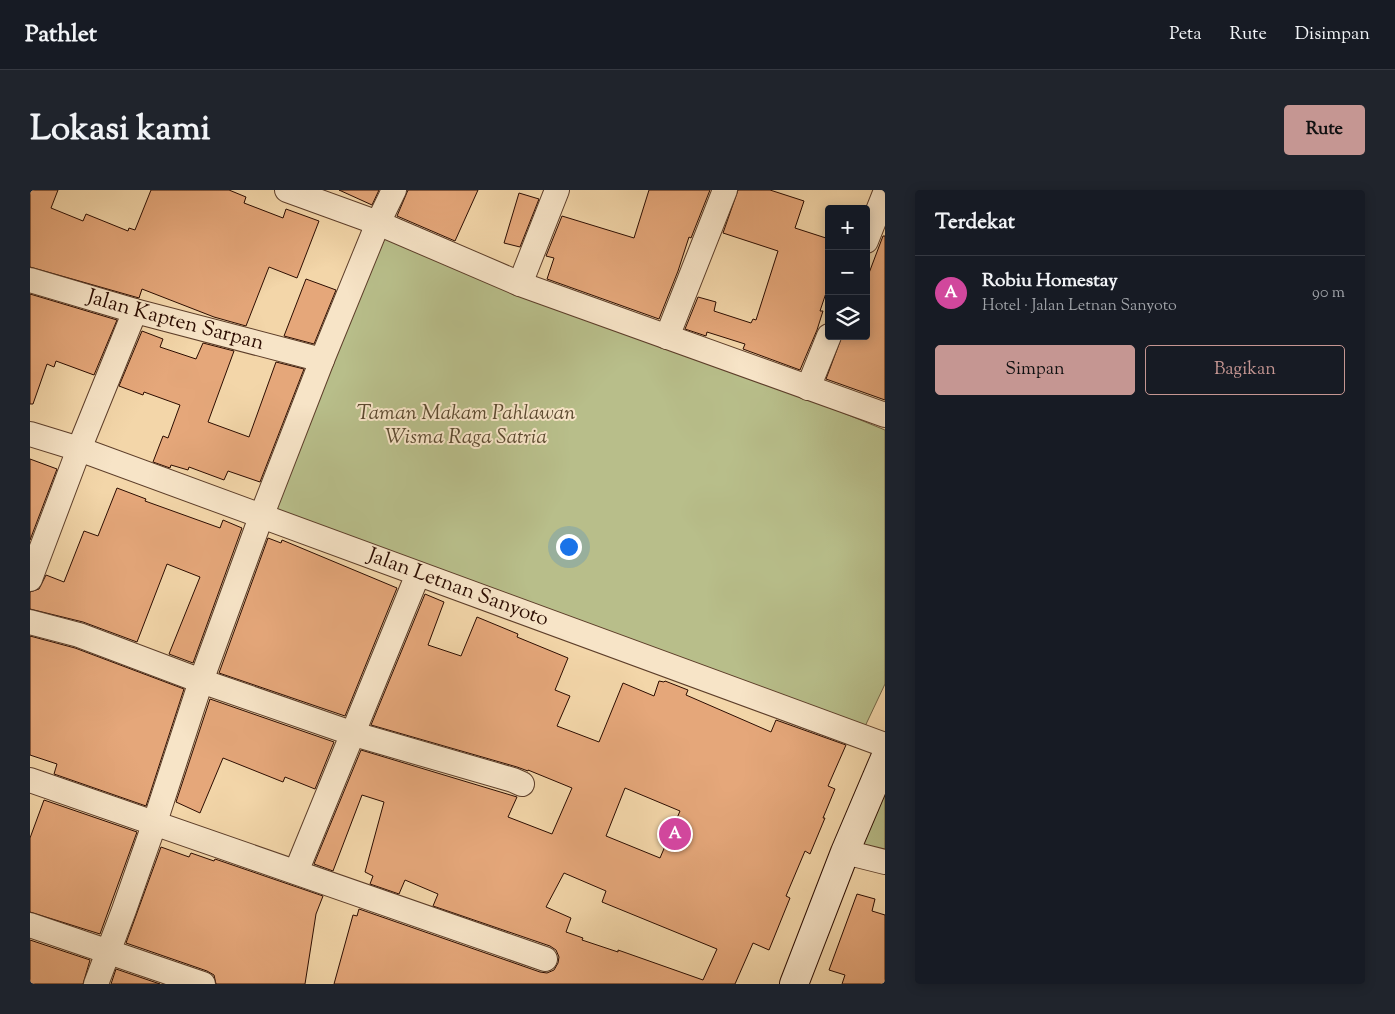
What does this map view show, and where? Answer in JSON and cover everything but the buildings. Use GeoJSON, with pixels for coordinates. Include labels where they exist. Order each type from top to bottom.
{"type":"FeatureCollection","features":[{"type":"Feature","properties":{"kind":"main road"},"geometry":{"type":"LineString","coordinates":[[794,984],[845,852],[885,758]]}},
{"type":"Feature","properties":{"kind":"street"},"geometry":{"type":"LineString","coordinates":[[287,190],[378,223],[520,284],[885,415]]}},
{"type":"Feature","properties":{"kind":"street"},"geometry":{"type":"LineString","coordinates":[[96,984],[155,822],[201,680],[261,517],[322,360],[378,223],[394,190]]}},
{"type":"Feature","properties":{"kind":"street"},"geometry":{"type":"LineString","coordinates":[[520,284],[558,190]]}},
{"type":"Feature","properties":{"kind":"street"},"geometry":{"type":"LineString","coordinates":[[667,337],[725,190]]}},
{"type":"Feature","properties":{"kind":"street"},"geometry":{"type":"LineString","coordinates":[[870,231],[885,193]]}},
{"type":"Feature","properties":{"kind":"street","name":"Jalan Kapten Sarpan"},"geometry":{"type":"LineString","coordinates":[[30,280],[135,311],[322,360]]}},
{"type":"Feature","properties":{"kind":"street"},"geometry":{"type":"LineString","coordinates":[[30,580],[79,449],[135,311]]}},
{"type":"Feature","properties":{"kind":"street"},"geometry":{"type":"LineString","coordinates":[[808,388],[827,340]]}},
{"type":"Feature","properties":{"kind":"street","name":"Jalan Letnan Sanyoto"},"geometry":{"type":"LineString","coordinates":[[30,434],[79,449],[885,745]]}},
{"type":"Feature","properties":{"kind":"street"},"geometry":{"type":"LineString","coordinates":[[296,872],[418,574]]}},
{"type":"Feature","properties":{"kind":"street"},"geometry":{"type":"LineString","coordinates":[[30,622],[79,635],[354,734],[522,784]]}},
{"type":"Feature","properties":{"kind":"street"},"geometry":{"type":"LineString","coordinates":[[30,780],[544,959]]}},
{"type":"Feature","properties":{"kind":"street"},"geometry":{"type":"LineString","coordinates":[[845,852],[885,862]]}},
{"type":"Feature","properties":{"kind":"street"},"geometry":{"type":"LineString","coordinates":[[30,925],[203,984]]}},
{"type":"Feature","properties":{"kind":"green space","name":"Taman Makam Pahlawan Wisma Raga Satria"},"geometry":{"type":"Polygon","coordinates":[[[378,223],[885,430],[885,684],[860,737],[263,515],[378,223]]]}},
{"type":"Feature","properties":{"kind":"green space"},"geometry":{"type":"Polygon","coordinates":[[[885,747],[885,861],[845,852],[885,747]]]}},
{"type":"Feature","properties":{"kind":"place","name":"Robiu Homestay"},"geometry":{"type":"Point","coordinates":[675,834]}}]}
